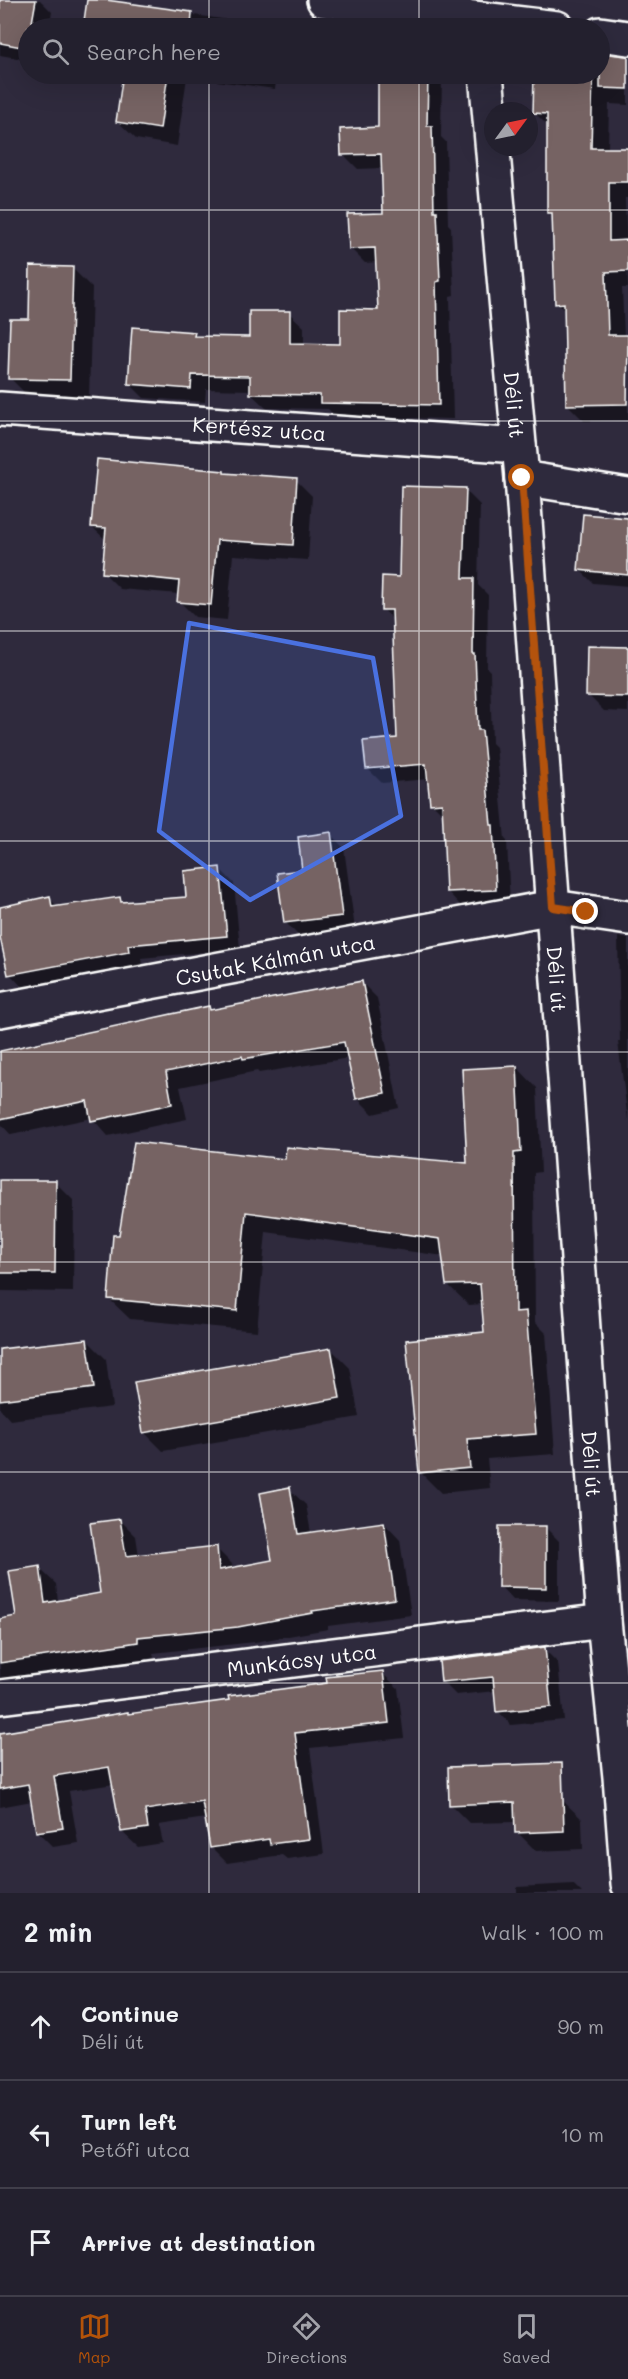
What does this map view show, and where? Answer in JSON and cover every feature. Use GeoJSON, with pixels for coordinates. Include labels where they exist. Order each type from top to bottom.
{"type":"FeatureCollection","features":[{"type":"Feature","properties":{"kind":"street"},"geometry":{"type":"LineString","coordinates":[[324,0],[482,16]]}},
{"type":"Feature","properties":{"kind":"street"},"geometry":{"type":"LineString","coordinates":[[610,35],[628,38]]}},
{"type":"Feature","properties":{"kind":"street","name":"Déli út"},"geometry":{"type":"LineString","coordinates":[[487,84],[522,478],[604,1622],[624,1778],[628,1884]]}},
{"type":"Feature","properties":{"kind":"street","name":"Kertész utca"},"geometry":{"type":"LineString","coordinates":[[0,409],[519,446]]}},
{"type":"Feature","properties":{"kind":"street"},"geometry":{"type":"LineString","coordinates":[[522,478],[628,495]]}},
{"type":"Feature","properties":{"kind":"street","name":"Csutak Kálmán utca"},"geometry":{"type":"LineString","coordinates":[[0,1010],[553,907],[628,918]]}},
{"type":"Feature","properties":{"kind":"street","name":"Munkácsy utca"},"geometry":{"type":"LineString","coordinates":[[0,1697],[604,1622]]}},
{"type":"Feature","properties":{"kind":"highlighted area"},"geometry":{"type":"Polygon","coordinates":[[[189,623],[373,658],[401,816],[250,900],[159,831],[189,623]]]}},
{"type":"Feature","properties":{"kind":"building"},"geometry":{"type":"Polygon","coordinates":[[[0,0],[36,0],[33,18],[18,18],[18,46],[0,43],[0,0]]]}},
{"type":"Feature","properties":{"kind":"building"},"geometry":{"type":"Polygon","coordinates":[[[87,0],[106,0],[192,12],[192,18],[84,18],[87,0]]]}},
{"type":"Feature","properties":{"kind":"building"},"geometry":{"type":"Polygon","coordinates":[[[610,54],[628,56],[628,89],[600,88],[600,84],[610,84],[610,54]]]}},
{"type":"Feature","properties":{"kind":"building"},"geometry":{"type":"Polygon","coordinates":[[[122,84],[167,84],[160,129],[116,122],[122,84]]]}},
{"type":"Feature","properties":{"kind":"building"},"geometry":{"type":"Polygon","coordinates":[[[378,84],[428,84],[427,126],[432,126],[434,211],[437,211],[440,281],[436,282],[439,405],[320,403],[320,395],[250,394],[250,376],[192,375],[191,389],[128,384],[132,327],[195,332],[194,336],[249,337],[249,311],[290,311],[290,343],[340,344],[340,309],[378,310],[375,248],[349,249],[347,214],[383,213],[381,154],[341,155],[340,129],[378,127],[378,84]]]}},
{"type":"Feature","properties":{"kind":"building"},"geometry":{"type":"Polygon","coordinates":[[[534,84],[593,84],[591,148],[628,148],[628,182],[609,182],[609,241],[628,240],[628,271],[606,272],[608,335],[628,335],[627,404],[566,405],[564,303],[555,304],[552,213],[547,213],[547,114],[538,113],[538,102],[533,102],[534,84]]]}},
{"type":"Feature","properties":{"kind":"building"},"geometry":{"type":"Polygon","coordinates":[[[30,266],[73,267],[70,380],[8,379],[10,319],[29,319],[30,266]]]}},
{"type":"Feature","properties":{"kind":"building"},"geometry":{"type":"Polygon","coordinates":[[[97,459],[224,471],[224,473],[297,478],[293,545],[217,540],[211,605],[177,602],[179,581],[102,573],[106,528],[91,527],[97,459]]]}},
{"type":"Feature","properties":{"kind":"building"},"geometry":{"type":"Polygon","coordinates":[[[401,486],[466,488],[463,578],[474,578],[473,654],[475,654],[478,730],[482,730],[491,825],[493,825],[496,890],[446,892],[442,803],[430,804],[426,764],[366,769],[363,741],[397,738],[392,610],[381,610],[382,576],[399,577],[401,486]]]}},
{"type":"Feature","properties":{"kind":"building"},"geometry":{"type":"Polygon","coordinates":[[[583,514],[628,518],[628,575],[578,570],[583,514]]]}},
{"type":"Feature","properties":{"kind":"building"},"geometry":{"type":"Polygon","coordinates":[[[587,646],[628,647],[628,697],[586,696],[587,646]]]}},
{"type":"Feature","properties":{"kind":"building"},"geometry":{"type":"Polygon","coordinates":[[[331,832],[342,916],[284,923],[277,873],[302,870],[298,837],[331,832]]]}},
{"type":"Feature","properties":{"kind":"building"},"geometry":{"type":"Polygon","coordinates":[[[220,867],[227,936],[128,945],[129,952],[8,975],[0,937],[0,907],[50,896],[52,907],[120,897],[121,902],[186,897],[184,871],[220,867]]]}},
{"type":"Feature","properties":{"kind":"building"},"geometry":{"type":"Polygon","coordinates":[[[362,981],[385,1093],[356,1099],[344,1042],[243,1059],[242,1056],[166,1072],[172,1104],[91,1121],[87,1101],[0,1119],[0,1051],[209,1006],[210,1010],[362,981]]]}},
{"type":"Feature","properties":{"kind":"building"},"geometry":{"type":"Polygon","coordinates":[[[517,1066],[521,1152],[514,1153],[515,1312],[526,1311],[536,1434],[467,1439],[470,1468],[419,1473],[406,1340],[484,1332],[480,1284],[446,1285],[440,1239],[246,1212],[237,1311],[108,1299],[113,1235],[119,1235],[134,1142],[285,1159],[286,1147],[467,1163],[462,1069],[517,1066]]]}},
{"type":"Feature","properties":{"kind":"building"},"geometry":{"type":"Polygon","coordinates":[[[0,1180],[56,1180],[55,1273],[0,1273],[0,1180]]]}},
{"type":"Feature","properties":{"kind":"building"},"geometry":{"type":"Polygon","coordinates":[[[87,1339],[94,1388],[0,1400],[0,1349],[87,1339]]]}},
{"type":"Feature","properties":{"kind":"building"},"geometry":{"type":"Polygon","coordinates":[[[331,1348],[340,1398],[143,1433],[134,1382],[331,1348]]]}},
{"type":"Feature","properties":{"kind":"building"},"geometry":{"type":"Polygon","coordinates":[[[290,1487],[298,1534],[384,1522],[395,1599],[312,1611],[313,1613],[238,1627],[138,1637],[138,1642],[0,1663],[0,1619],[16,1616],[9,1571],[40,1566],[45,1603],[100,1593],[90,1523],[120,1519],[126,1556],[217,1546],[219,1570],[272,1560],[260,1493],[290,1487]]]}},
{"type":"Feature","properties":{"kind":"building"},"geometry":{"type":"Polygon","coordinates":[[[499,1526],[546,1526],[546,1588],[498,1587],[499,1526]]]}},
{"type":"Feature","properties":{"kind":"building"},"geometry":{"type":"Polygon","coordinates":[[[545,1647],[551,1707],[496,1712],[493,1677],[441,1682],[439,1661],[545,1647]]]}},
{"type":"Feature","properties":{"kind":"building"},"geometry":{"type":"Polygon","coordinates":[[[383,1671],[389,1723],[295,1733],[309,1839],[270,1844],[269,1839],[210,1848],[202,1801],[145,1810],[148,1828],[121,1832],[109,1767],[54,1776],[63,1828],[36,1832],[28,1784],[0,1789],[0,1733],[128,1712],[128,1714],[229,1700],[228,1696],[327,1683],[326,1677],[383,1671]]]}},
{"type":"Feature","properties":{"kind":"building"},"geometry":{"type":"Polygon","coordinates":[[[562,1763],[564,1831],[515,1833],[514,1802],[449,1805],[448,1767],[562,1763]]]}},
{"type":"Feature","properties":{"kind":"route"},"geometry":{"type":"LineString","coordinates":[[522,478],[553,907],[586,912]]}}]}
